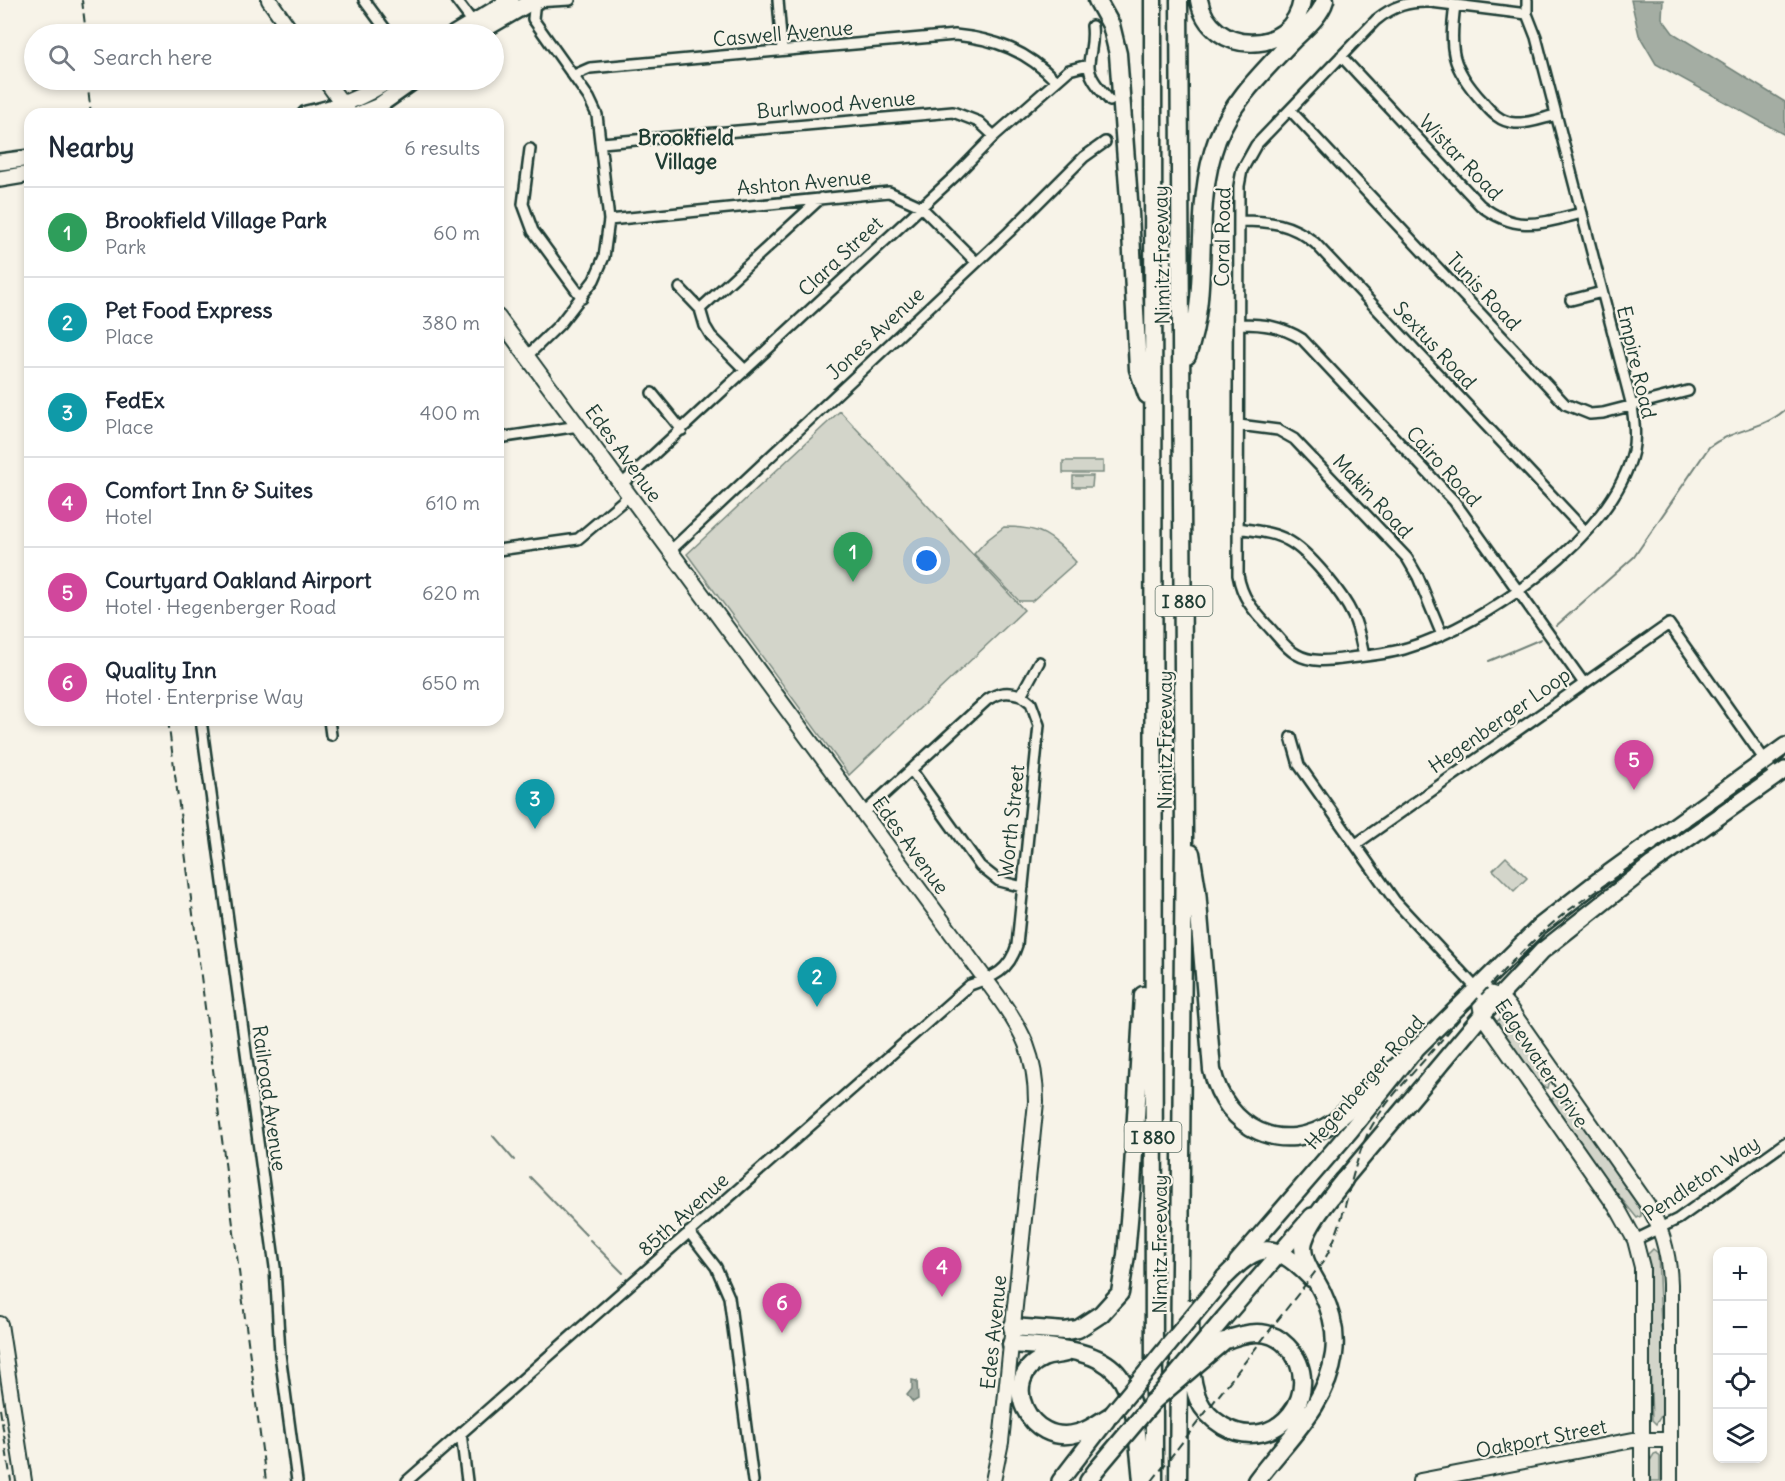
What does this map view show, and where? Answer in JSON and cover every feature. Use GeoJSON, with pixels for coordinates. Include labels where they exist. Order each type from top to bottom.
{"type":"FeatureCollection","features":[{"type":"Feature","properties":{"kind":"highway"},"geometry":{"type":"LineString","coordinates":[[1097,0],[1111,25],[1118,54],[1138,369],[1151,408]]}},
{"type":"Feature","properties":{"kind":"highway","name":"Nimitz Freeway"},"geometry":{"type":"LineString","coordinates":[[1178,1481],[1185,837],[1179,0]]}},
{"type":"Feature","properties":{"kind":"highway"},"geometry":{"type":"LineString","coordinates":[[1199,0],[1203,14],[1216,31],[1235,42],[1256,44],[1274,39],[1288,28],[1298,13],[1302,0]]}},
{"type":"Feature","properties":{"kind":"highway"},"geometry":{"type":"LineString","coordinates":[[1183,366],[1196,331],[1206,186],[1217,140],[1242,96],[1313,20],[1325,0]]}},
{"type":"Feature","properties":{"kind":"highway","name":"Nimitz Freeway"},"geometry":{"type":"LineString","coordinates":[[1152,3],[1154,1481]]}},
{"type":"Feature","properties":{"kind":"highway"},"geometry":{"type":"LineString","coordinates":[[1012,1327],[1065,1331],[1078,1329],[1114,1301],[1124,1277],[1132,1186],[1154,793]]}},
{"type":"Feature","properties":{"kind":"highway"},"geometry":{"type":"LineString","coordinates":[[1185,837],[1195,870],[1212,1070],[1217,1091],[1229,1111],[1242,1122],[1264,1133],[1287,1138],[1305,1136],[1320,1131],[1334,1122],[1414,1051]]}},
{"type":"Feature","properties":{"kind":"highway"},"geometry":{"type":"LineString","coordinates":[[1256,1481],[1312,1412],[1328,1381],[1335,1339],[1332,1320],[1322,1293],[1307,1264],[1303,1244],[1308,1231],[1344,1180]]}},
{"type":"Feature","properties":{"kind":"highway"},"geometry":{"type":"LineString","coordinates":[[1151,1403],[1224,1341],[1239,1335],[1260,1332],[1273,1335],[1294,1353],[1300,1366],[1301,1393],[1291,1415],[1272,1430],[1245,1435],[1231,1431],[1206,1413],[1198,1399],[1193,1370],[1190,1294],[1181,1248]]}},
{"type":"Feature","properties":{"kind":"highway"},"geometry":{"type":"LineString","coordinates":[[1224,1278],[1245,1257],[1266,1249],[1279,1252],[1301,1268],[1322,1293]]}},
{"type":"Feature","properties":{"kind":"highway"},"geometry":{"type":"LineString","coordinates":[[1011,1344],[1061,1347],[1093,1356],[1118,1373],[1126,1386],[1134,1416],[1142,1481]]}},
{"type":"Feature","properties":{"kind":"highway"},"geometry":{"type":"LineString","coordinates":[[1093,1356],[1068,1353],[1042,1358],[1024,1377],[1021,1389],[1022,1403],[1035,1425],[1058,1434],[1080,1433],[1111,1415]]}},
{"type":"Feature","properties":{"kind":"main road"},"geometry":{"type":"LineString","coordinates":[[482,24],[511,0]]}},
{"type":"Feature","properties":{"kind":"main road"},"geometry":{"type":"LineString","coordinates":[[486,24],[536,0]]}},
{"type":"Feature","properties":{"kind":"main road"},"geometry":{"type":"LineString","coordinates":[[347,108],[374,90]]}},
{"type":"Feature","properties":{"kind":"main road"},"geometry":{"type":"LineString","coordinates":[[373,108],[400,90]]}},
{"type":"Feature","properties":{"kind":"main road"},"geometry":{"type":"LineString","coordinates":[[0,160],[24,158]]}},
{"type":"Feature","properties":{"kind":"main road"},"geometry":{"type":"LineString","coordinates":[[2,179],[24,175]]}},
{"type":"Feature","properties":{"kind":"main road","name":"Hegenberger Road"},"geometry":{"type":"LineString","coordinates":[[1060,1481],[1111,1415],[1350,1131],[1414,1051],[1559,909],[1785,746]]}},
{"type":"Feature","properties":{"kind":"main road"},"geometry":{"type":"LineString","coordinates":[[1092,1476],[1279,1252],[1344,1180],[1499,996],[1542,951],[1587,913],[1781,773]]}},
{"type":"Feature","properties":{"kind":"street"},"geometry":{"type":"LineString","coordinates":[[269,0],[286,24]]}},
{"type":"Feature","properties":{"kind":"street"},"geometry":{"type":"LineString","coordinates":[[364,0],[382,24]]}},
{"type":"Feature","properties":{"kind":"street"},"geometry":{"type":"LineString","coordinates":[[456,0],[473,24]]}},
{"type":"Feature","properties":{"kind":"street"},"geometry":{"type":"LineString","coordinates":[[527,356],[582,298],[594,280],[604,257],[609,220],[597,115],[574,75],[533,19],[536,0],[570,0]]}},
{"type":"Feature","properties":{"kind":"street"},"geometry":{"type":"LineString","coordinates":[[778,0],[782,50]]}},
{"type":"Feature","properties":{"kind":"street","name":"Empire Road"},"geometry":{"type":"LineString","coordinates":[[1241,591],[1249,606],[1296,654],[1320,661],[1407,649],[1480,618],[1519,591],[1585,531],[1618,488],[1627,470],[1634,438],[1632,406],[1536,37],[1527,14],[1527,0]]}},
{"type":"Feature","properties":{"kind":"street","name":"Coral Road"},"geometry":{"type":"LineString","coordinates":[[1241,591],[1238,528],[1239,186],[1248,157],[1341,56],[1388,10],[1417,2],[1527,14]]}},
{"type":"Feature","properties":{"kind":"street"},"geometry":{"type":"LineString","coordinates":[[1455,5],[1452,41],[1456,68],[1486,106],[1503,120],[1514,123],[1556,116]]}},
{"type":"Feature","properties":{"kind":"street"},"geometry":{"type":"LineString","coordinates":[[1092,26],[1092,54],[1088,65],[1093,80],[1110,101]]}},
{"type":"Feature","properties":{"kind":"street","name":"Caswell Avenue"},"geometry":{"type":"LineString","coordinates":[[574,75],[590,68],[956,35],[980,37],[1004,44],[1034,60],[1056,81]]}},
{"type":"Feature","properties":{"kind":"street","name":"Wistar Road"},"geometry":{"type":"LineString","coordinates":[[1341,56],[1480,205],[1497,218],[1519,225],[1541,223],[1582,213]]}},
{"type":"Feature","properties":{"kind":"street","name":"Clara Street"},"geometry":{"type":"LineString","coordinates":[[504,549],[578,539],[682,430],[920,206],[956,175],[994,136],[1069,70],[1088,65]]}},
{"type":"Feature","properties":{"kind":"street"},"geometry":{"type":"LineString","coordinates":[[332,90],[345,108]]}},
{"type":"Feature","properties":{"kind":"street","name":"Tunis Road"},"geometry":{"type":"LineString","coordinates":[[1290,110],[1565,404],[1590,414],[1632,406],[1688,390]]}},
{"type":"Feature","properties":{"kind":"street","name":"Burlwood Avenue"},"geometry":{"type":"LineString","coordinates":[[602,143],[953,112],[979,122],[994,136]]}},
{"type":"Feature","properties":{"kind":"street","name":"Jones Avenue"},"geometry":{"type":"LineString","coordinates":[[670,550],[1084,157],[1105,142]]}},
{"type":"Feature","properties":{"kind":"street"},"geometry":{"type":"LineString","coordinates":[[530,149],[523,204],[533,231],[582,298]]}},
{"type":"Feature","properties":{"kind":"street"},"geometry":{"type":"LineString","coordinates":[[0,160],[2,179]]}},
{"type":"Feature","properties":{"kind":"street","name":"Ashton Avenue"},"geometry":{"type":"LineString","coordinates":[[609,220],[889,192],[920,206],[976,262]]}},
{"type":"Feature","properties":{"kind":"street"},"geometry":{"type":"LineString","coordinates":[[700,309],[821,198]]}},
{"type":"Feature","properties":{"kind":"street","name":"Sextus Road"},"geometry":{"type":"LineString","coordinates":[[1239,221],[1270,221],[1288,225],[1315,243],[1585,531]]}},
{"type":"Feature","properties":{"kind":"street"},"geometry":{"type":"LineString","coordinates":[[680,288],[700,309],[711,336],[745,370]]}},
{"type":"Feature","properties":{"kind":"street"},"geometry":{"type":"LineString","coordinates":[[1571,300],[1602,292]]}},
{"type":"Feature","properties":{"kind":"street","name":"Cairo Road"},"geometry":{"type":"LineString","coordinates":[[1240,324],[1266,324],[1284,328],[1302,339],[1454,501],[1583,682]]}},
{"type":"Feature","properties":{"kind":"street","name":"Edes Avenue"},"geometry":{"type":"LineString","coordinates":[[504,333],[527,356],[626,489],[864,813],[985,980],[1024,1038],[1036,1079],[1036,1102],[1001,1442],[993,1481]]}},
{"type":"Feature","properties":{"kind":"street"},"geometry":{"type":"LineString","coordinates":[[652,393],[682,430]]}},
{"type":"Feature","properties":{"kind":"street","name":"Makin Road"},"geometry":{"type":"LineString","coordinates":[[1239,425],[1278,430],[1294,439],[1407,558],[1418,577],[1442,635]]}},
{"type":"Feature","properties":{"kind":"street"},"geometry":{"type":"LineString","coordinates":[[504,437],[579,426]]}},
{"type":"Feature","properties":{"kind":"street"},"geometry":{"type":"LineString","coordinates":[[1238,528],[1272,534],[1288,540],[1302,550],[1345,600],[1354,618],[1364,656]]}},
{"type":"Feature","properties":{"kind":"street","name":"Hegenberger Loop"},"geometry":{"type":"LineString","coordinates":[[1356,844],[1583,682],[1669,624],[1765,760],[1781,773]]}},
{"type":"Feature","properties":{"kind":"street"},"geometry":{"type":"LineString","coordinates":[[864,813],[987,700],[1004,692],[1021,695],[1038,662]]}},
{"type":"Feature","properties":{"kind":"street","name":"Worth Street"},"geometry":{"type":"LineString","coordinates":[[985,980],[998,976],[1014,955],[1023,887],[1039,725],[1031,703],[1021,695]]}},
{"type":"Feature","properties":{"kind":"street","name":"Railroad Avenue"},"geometry":{"type":"LineString","coordinates":[[202,726],[275,1267],[280,1354],[297,1481]]}},
{"type":"Feature","properties":{"kind":"street"},"geometry":{"type":"LineString","coordinates":[[330,726],[331,735]]}},
{"type":"Feature","properties":{"kind":"street"},"geometry":{"type":"LineString","coordinates":[[1290,737],[1299,765],[1404,913],[1478,990]]}},
{"type":"Feature","properties":{"kind":"street"},"geometry":{"type":"LineString","coordinates":[[912,771],[980,866],[999,880],[1023,887]]}},
{"type":"Feature","properties":{"kind":"street","name":"85th Avenue"},"geometry":{"type":"LineString","coordinates":[[407,1481],[970,985],[985,980]]}},
{"type":"Feature","properties":{"kind":"street","name":"Edgewater Drive"},"geometry":{"type":"LineString","coordinates":[[1642,1481],[1642,1282],[1635,1240],[1619,1211],[1482,1016],[1478,990],[1499,996],[1647,1204],[1660,1229],[1669,1264],[1670,1284],[1670,1481]]}},
{"type":"Feature","properties":{"kind":"street"},"geometry":{"type":"LineString","coordinates":[[1540,1098],[1563,1083]]}},
{"type":"Feature","properties":{"kind":"street","name":"Pendleton Way"},"geometry":{"type":"LineString","coordinates":[[1635,1240],[1660,1229],[1785,1143]]}},
{"type":"Feature","properties":{"kind":"street"},"geometry":{"type":"LineString","coordinates":[[689,1232],[716,1267],[729,1298],[753,1481]]}},
{"type":"Feature","properties":{"kind":"street"},"geometry":{"type":"LineString","coordinates":[[0,1324],[24,1481]]}},
{"type":"Feature","properties":{"kind":"street"},"geometry":{"type":"LineString","coordinates":[[461,1433],[467,1481]]}},
{"type":"Feature","properties":{"kind":"street","name":"Oakport Street"},"geometry":{"type":"LineString","coordinates":[[1420,1481],[1642,1440],[1670,1440]]}},
{"type":"Feature","properties":{"kind":"shaded area"},"geometry":{"type":"Polygon","coordinates":[[[1631,0],[1663,0],[1662,18],[1673,33],[1785,102],[1785,135],[1656,64],[1639,35],[1631,0]]]}},
{"type":"Feature","properties":{"kind":"shaded area"},"geometry":{"type":"Polygon","coordinates":[[[840,411],[1024,610],[849,775],[687,554],[840,411]]]}},
{"type":"Feature","properties":{"kind":"shaded area"},"geometry":{"type":"Polygon","coordinates":[[[1063,461],[1103,461],[1103,473],[1063,473],[1063,461]]]}},
{"type":"Feature","properties":{"kind":"shaded area"},"geometry":{"type":"Polygon","coordinates":[[[1073,476],[1093,476],[1092,487],[1073,487],[1073,476]]]}},
{"type":"Feature","properties":{"kind":"shaded area"},"geometry":{"type":"Polygon","coordinates":[[[1004,527],[1017,527],[1045,534],[1060,545],[1076,562],[1032,601],[1019,601],[974,554],[1004,527]]]}},
{"type":"Feature","properties":{"kind":"shaded area"},"geometry":{"type":"Polygon","coordinates":[[[1506,857],[1527,878],[1514,891],[1493,870],[1506,857]]]}},
{"type":"Feature","properties":{"kind":"shaded area"},"geometry":{"type":"Polygon","coordinates":[[[1504,1015],[1550,1080],[1548,1088],[1540,1086],[1495,1023],[1504,1015]]]}},
{"type":"Feature","properties":{"kind":"shaded area"},"geometry":{"type":"Polygon","coordinates":[[[1559,1095],[1565,1097],[1641,1207],[1641,1216],[1637,1218],[1581,1149],[1551,1103],[1553,1098],[1559,1095]]]}},
{"type":"Feature","properties":{"kind":"shaded area"},"geometry":{"type":"Polygon","coordinates":[[[1653,1249],[1658,1253],[1661,1326],[1665,1349],[1664,1411],[1656,1424],[1652,1420],[1646,1256],[1653,1249]]]}},
{"type":"Feature","properties":{"kind":"shaded area"},"geometry":{"type":"Polygon","coordinates":[[[912,1380],[917,1381],[918,1399],[913,1402],[907,1395],[912,1389],[912,1380]]]}},
{"type":"Feature","properties":{"kind":"shaded area"},"geometry":{"type":"Polygon","coordinates":[[[1657,1453],[1660,1457],[1660,1481],[1647,1481],[1648,1464],[1657,1453]]]}},
{"type":"Feature","properties":{"kind":"waterway"},"geometry":{"type":"LineString","coordinates":[[1556,626],[1634,557],[1709,447],[1727,436],[1767,422],[1785,410]]}},
{"type":"Feature","properties":{"kind":"waterway"},"geometry":{"type":"LineString","coordinates":[[1489,661],[1541,639]]}},
{"type":"Feature","properties":{"kind":"waterway"},"geometry":{"type":"LineString","coordinates":[[493,1136],[514,1160]]}},
{"type":"Feature","properties":{"kind":"waterway"},"geometry":{"type":"LineString","coordinates":[[530,1177],[586,1235]]}},
{"type":"Feature","properties":{"kind":"waterway"},"geometry":{"type":"LineString","coordinates":[[590,1240],[623,1273]]}},
{"type":"Feature","properties":{"kind":"railway"},"geometry":{"type":"LineString","coordinates":[[82,0],[85,24]]}},
{"type":"Feature","properties":{"kind":"railway"},"geometry":{"type":"LineString","coordinates":[[88,90],[90,108]]}},
{"type":"Feature","properties":{"kind":"railway"},"geometry":{"type":"LineString","coordinates":[[169,726],[266,1481]]}},
{"type":"Feature","properties":{"kind":"railway"},"geometry":{"type":"LineString","coordinates":[[1152,1481],[1323,1262],[1343,1215],[1361,1149],[1374,1122],[1398,1090],[1464,1014],[1496,978],[1566,912],[1785,758]]}},
{"type":"Feature","properties":{"kind":"railway"},"geometry":{"type":"LineString","coordinates":[[0,1409],[11,1481]]}},
{"type":"Feature","properties":{"kind":"place","name":"Brookfield Village Park"},"geometry":{"type":"Point","coordinates":[853,582]}},
{"type":"Feature","properties":{"kind":"place","name":"Courtyard Oakland Airport"},"geometry":{"type":"Point","coordinates":[1634,790]}},
{"type":"Feature","properties":{"kind":"place","name":"FedEx"},"geometry":{"type":"Point","coordinates":[535,829]}},
{"type":"Feature","properties":{"kind":"place","name":"Pet Food Express"},"geometry":{"type":"Point","coordinates":[817,1007]}},
{"type":"Feature","properties":{"kind":"place","name":"Comfort Inn & Suites"},"geometry":{"type":"Point","coordinates":[942,1297]}},
{"type":"Feature","properties":{"kind":"place","name":"Quality Inn"},"geometry":{"type":"Point","coordinates":[782,1333]}},
{"type":"Feature","properties":{"kind":"district","name":"Brookfield Village"},"geometry":{"type":"Point","coordinates":[686,149]}}]}
